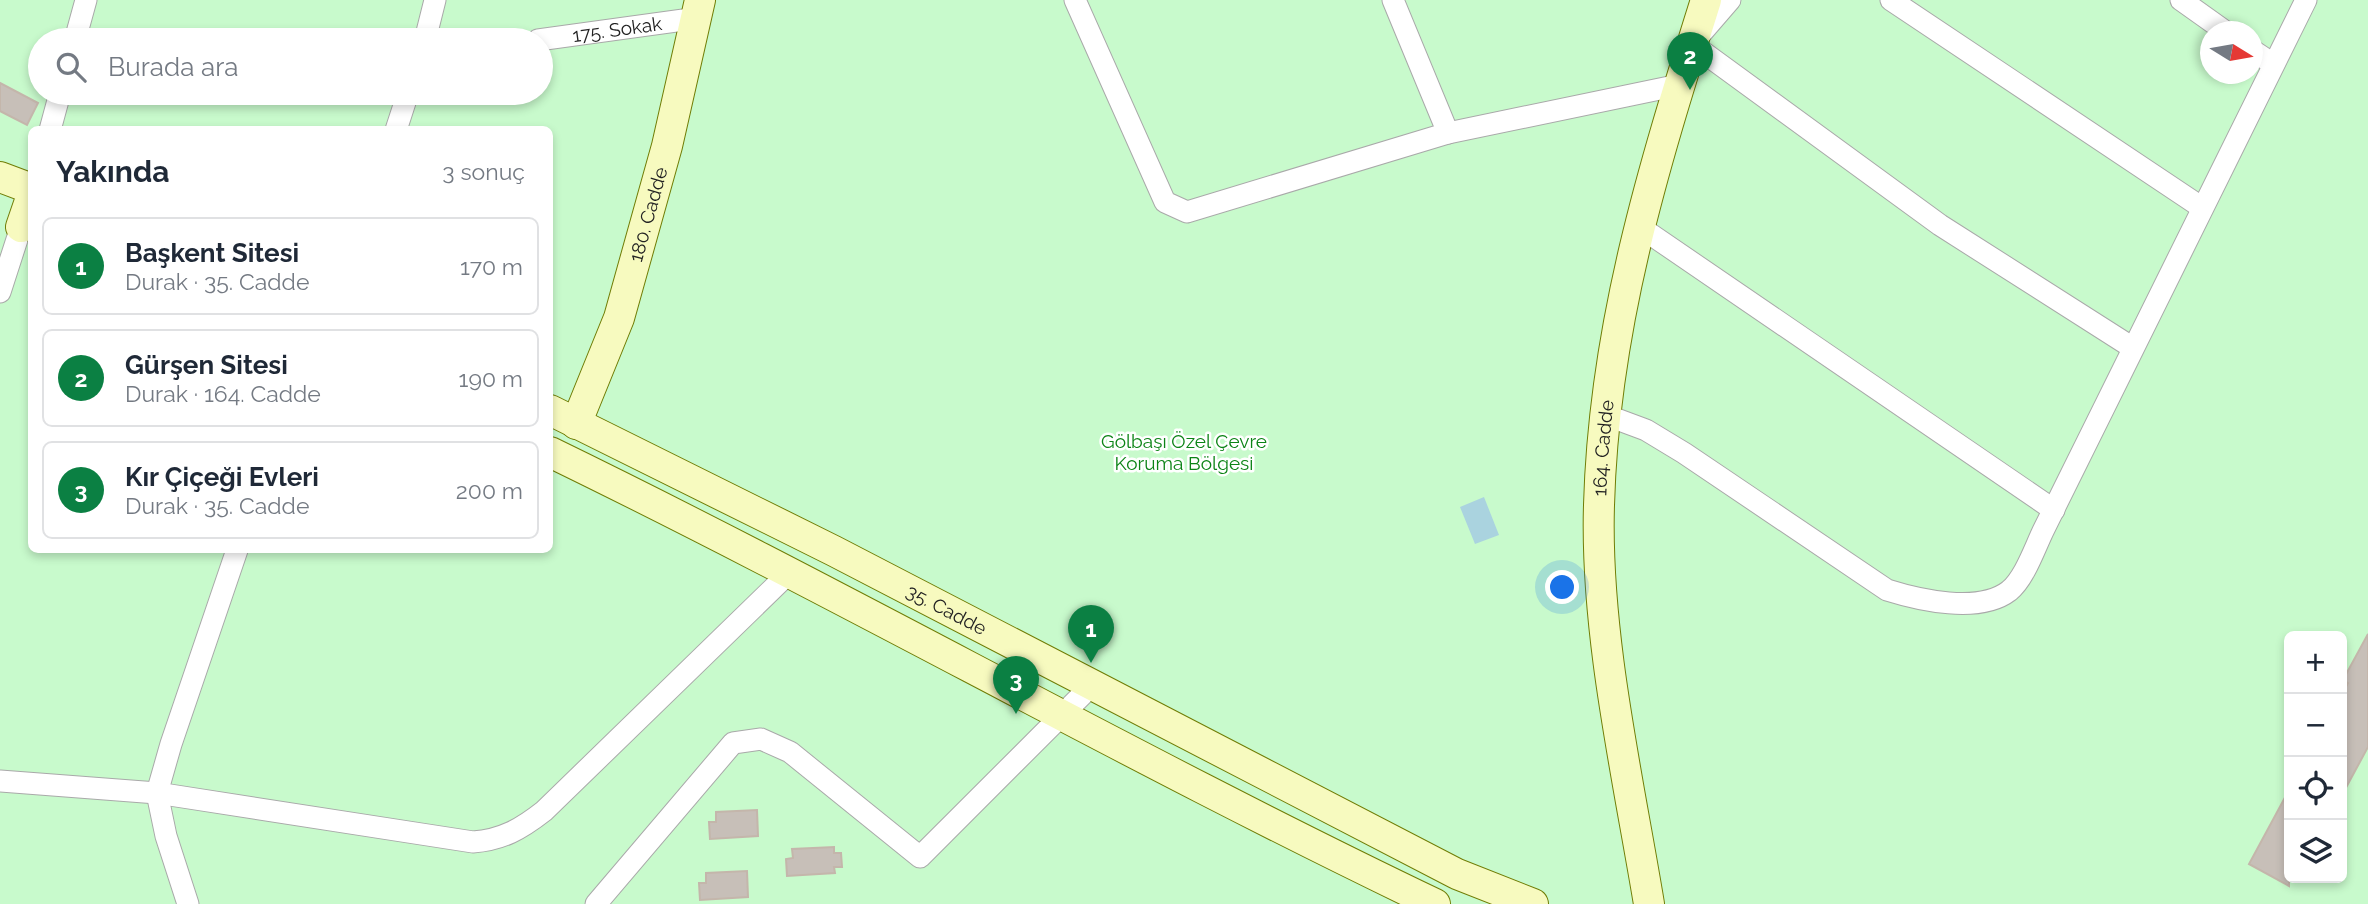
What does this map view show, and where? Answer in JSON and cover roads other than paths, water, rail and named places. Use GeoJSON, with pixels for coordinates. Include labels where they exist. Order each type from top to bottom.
{"type":"FeatureCollection","features":[{"type":"Feature","properties":{"kind":"street"},"geometry":{"type":"LineString","coordinates":[[78,28],[86,0]]}},
{"type":"Feature","properties":{"kind":"street"},"geometry":{"type":"LineString","coordinates":[[428,28],[435,0]]}},
{"type":"Feature","properties":{"kind":"street"},"geometry":{"type":"LineString","coordinates":[[1074,0],[1165,202],[1179,211],[1199,211],[1448,133],[1679,85]]}},
{"type":"Feature","properties":{"kind":"street"},"geometry":{"type":"LineString","coordinates":[[1393,0],[1448,133]]}},
{"type":"Feature","properties":{"kind":"street","name":"164. Cadde"},"geometry":{"type":"LineString","coordinates":[[1648,904],[1608,649],[1599,508],[1603,414],[1610,360],[1640,228],[1679,85],[1706,0]]}},
{"type":"Feature","properties":{"kind":"street"},"geometry":{"type":"LineString","coordinates":[[1730,0],[1692,44],[1940,225],[2133,348]]}},
{"type":"Feature","properties":{"kind":"street"},"geometry":{"type":"LineString","coordinates":[[1891,0],[2201,207]]}},
{"type":"Feature","properties":{"kind":"street"},"geometry":{"type":"LineString","coordinates":[[2181,0],[2211,21]]}},
{"type":"Feature","properties":{"kind":"street"},"geometry":{"type":"LineString","coordinates":[[1603,414],[1646,430],[1685,453],[1887,590],[1923,601],[1961,603],[1991,598],[2009,591],[2054,510],[2201,207],[2306,0]]}},
{"type":"Feature","properties":{"kind":"street","name":"175. Sokak"},"geometry":{"type":"LineString","coordinates":[[553,37],[699,9]]}},
{"type":"Feature","properties":{"kind":"street","name":"180. Cadde"},"geometry":{"type":"LineString","coordinates":[[576,424],[619,318],[667,146],[699,9]]}},
{"type":"Feature","properties":{"kind":"street"},"geometry":{"type":"LineString","coordinates":[[2263,57],[2273,64]]}},
{"type":"Feature","properties":{"kind":"street"},"geometry":{"type":"LineString","coordinates":[[51,126],[57,105]]}},
{"type":"Feature","properties":{"kind":"street"},"geometry":{"type":"LineString","coordinates":[[397,126],[404,105]]}},
{"type":"Feature","properties":{"kind":"street"},"geometry":{"type":"LineString","coordinates":[[0,177],[28,188]]}},
{"type":"Feature","properties":{"kind":"street"},"geometry":{"type":"LineString","coordinates":[[0,292],[18,226],[28,204]]}},
{"type":"Feature","properties":{"kind":"street"},"geometry":{"type":"LineString","coordinates":[[1640,228],[2054,510]]}},
{"type":"Feature","properties":{"kind":"street","name":"35. Cadde"},"geometry":{"type":"LineString","coordinates":[[553,412],[834,551],[1457,874],[1533,904]]}},
{"type":"Feature","properties":{"kind":"street","name":"35. Cadde"},"geometry":{"type":"LineString","coordinates":[[553,453],[791,571],[1064,715],[1394,896],[1435,904]]}},
{"type":"Feature","properties":{"kind":"street"},"geometry":{"type":"LineString","coordinates":[[188,904],[166,836],[157,793],[236,553]]}},
{"type":"Feature","properties":{"kind":"street"},"geometry":{"type":"LineString","coordinates":[[0,781],[157,793],[473,842],[504,837],[544,811],[791,571]]}},
{"type":"Feature","properties":{"kind":"street"},"geometry":{"type":"LineString","coordinates":[[596,904],[733,743],[761,739],[790,752],[920,857],[1091,686]]}},
{"type":"Feature","properties":{"kind":"water"},"geometry":{"type":"Polygon","coordinates":[[[1484,497],[1499,535],[1475,544],[1460,507],[1484,497]]]}},
{"type":"Feature","properties":{"kind":"place","name":"Gürşen Sitesi"},"geometry":{"type":"Point","coordinates":[1690,90]}},
{"type":"Feature","properties":{"kind":"place","name":"Başkent Sitesi"},"geometry":{"type":"Point","coordinates":[1091,663]}},
{"type":"Feature","properties":{"kind":"place","name":"Kır Çiçeği Evleri"},"geometry":{"type":"Point","coordinates":[1016,714]}},
{"type":"Feature","properties":{"kind":"park label","name":"Gölbaşı Özel Çevre Koruma Bölgesi"},"geometry":{"type":"Point","coordinates":[1184,452]}}]}
